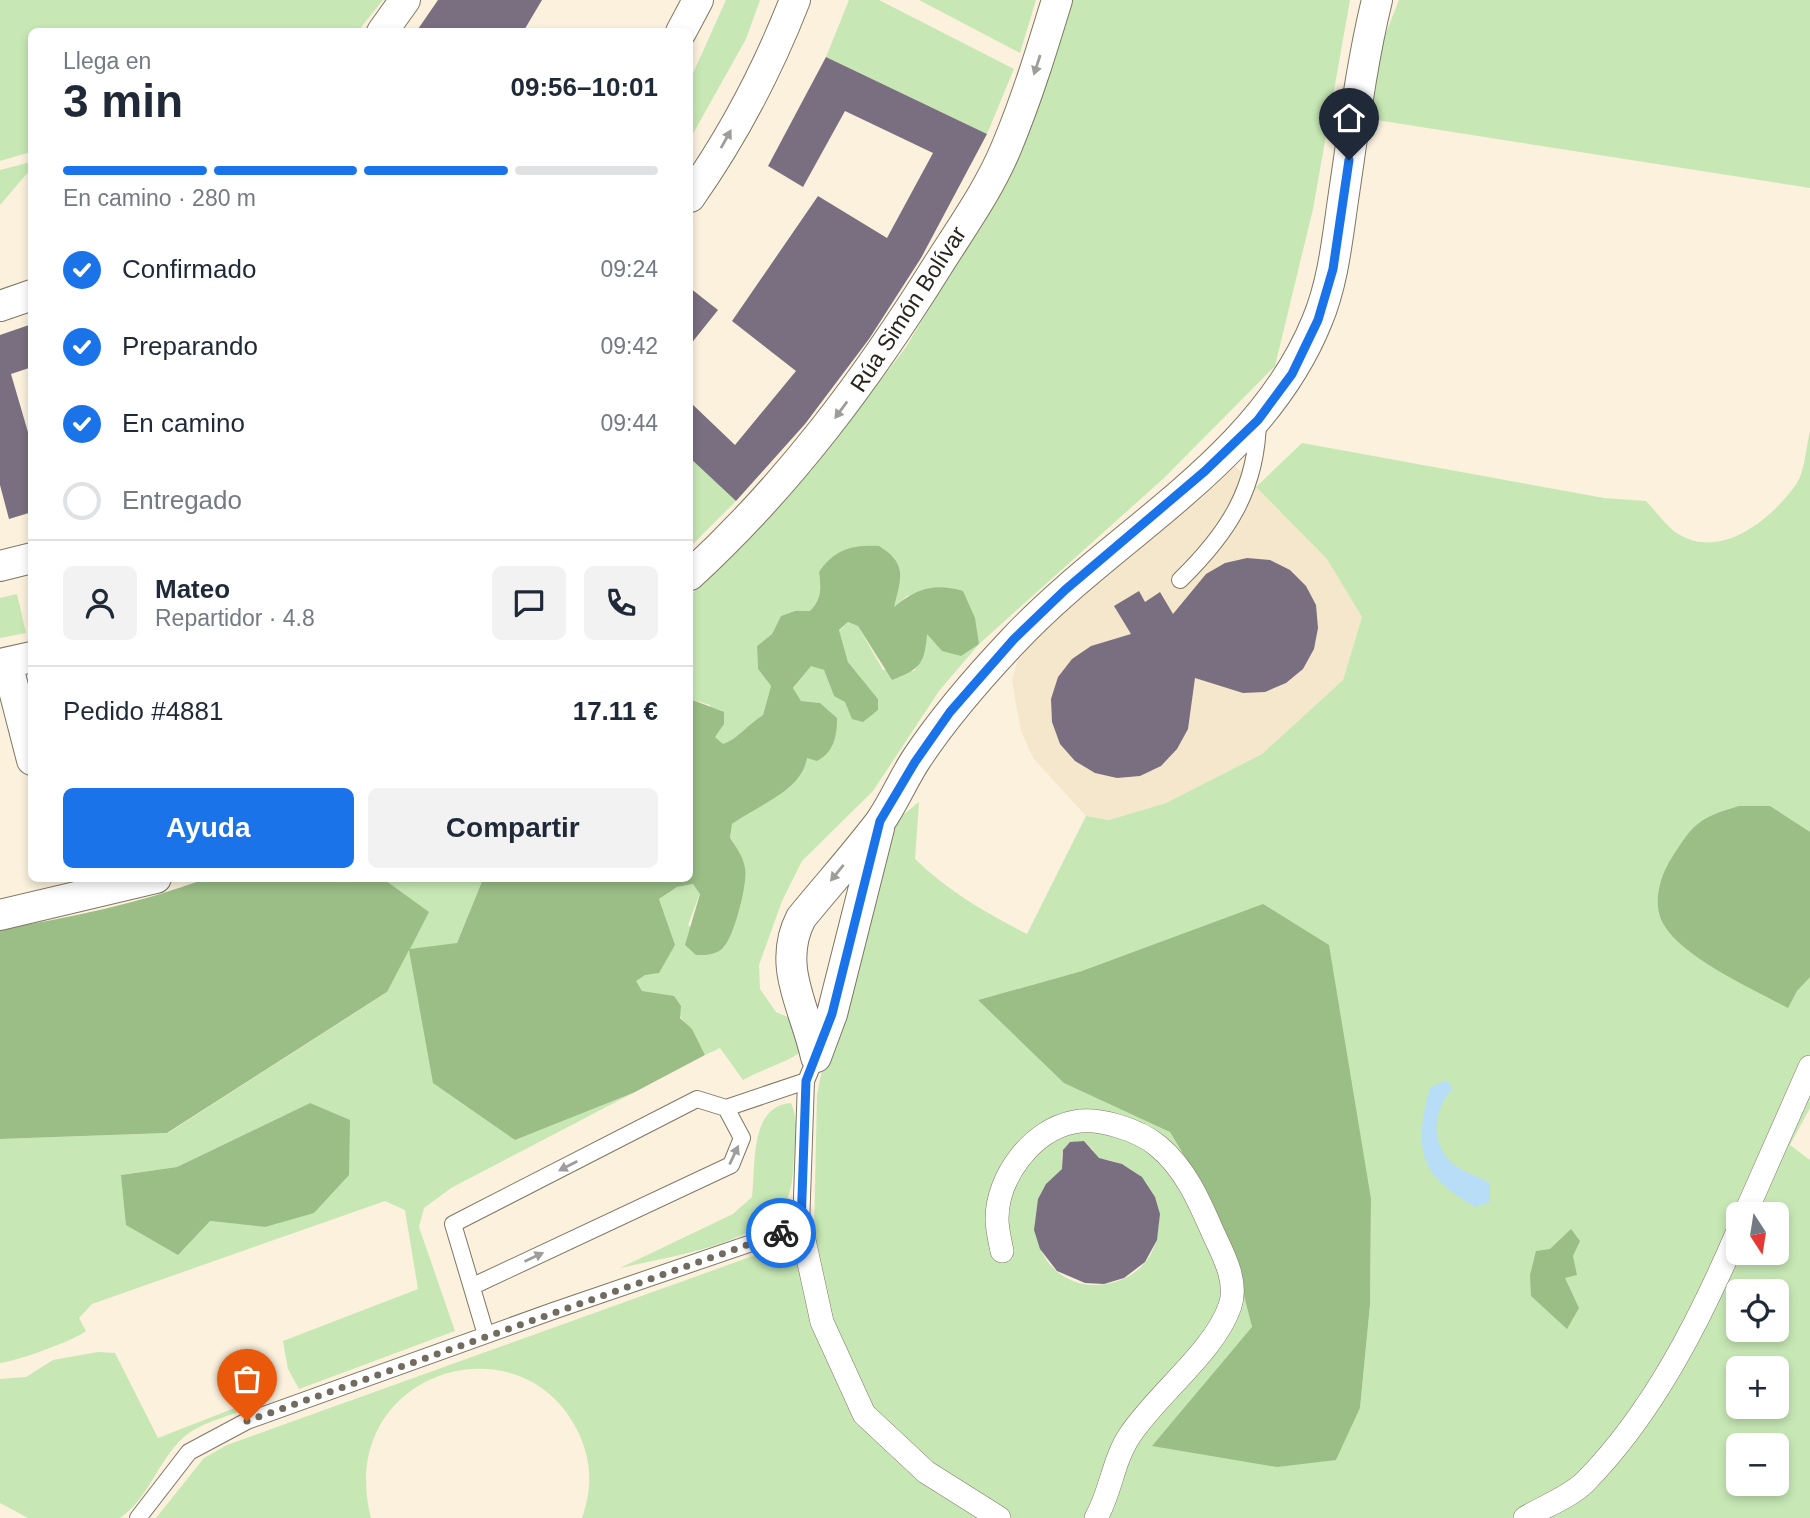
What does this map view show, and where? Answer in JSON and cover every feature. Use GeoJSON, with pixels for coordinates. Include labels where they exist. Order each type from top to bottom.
{"type":"FeatureCollection","features":[{"type":"Feature","properties":{"kind":"street"},"geometry":{"type":"LineString","coordinates":[[385,28],[405,0]]}},
{"type":"Feature","properties":{"kind":"street"},"geometry":{"type":"LineString","coordinates":[[683,28],[698,0]]}},
{"type":"Feature","properties":{"kind":"street"},"geometry":{"type":"LineString","coordinates":[[693,193],[710,168],[773,55],[795,0]]}},
{"type":"Feature","properties":{"kind":"street","name":"Rúa Simón Bolívar"},"geometry":{"type":"LineString","coordinates":[[693,572],[775,491],[825,432],[924,288],[1006,148],[1036,69],[1057,0]]}},
{"type":"Feature","properties":{"kind":"street"},"geometry":{"type":"LineString","coordinates":[[811,1069],[790,964],[793,933],[801,918],[880,821],[915,762],[950,712],[1014,639],[1258,420],[1292,374],[1318,320],[1333,269],[1368,38],[1377,0]]}},
{"type":"Feature","properties":{"kind":"street"},"geometry":{"type":"LineString","coordinates":[[0,306],[28,296]]}},
{"type":"Feature","properties":{"kind":"street"},"geometry":{"type":"LineString","coordinates":[[0,566],[28,559]]}},
{"type":"Feature","properties":{"kind":"street"},"geometry":{"type":"LineString","coordinates":[[13,661],[28,739]]}},
{"type":"Feature","properties":{"kind":"street"},"geometry":{"type":"LineString","coordinates":[[811,1069],[832,1014],[880,821]]}},
{"type":"Feature","properties":{"kind":"street"},"geometry":{"type":"LineString","coordinates":[[0,915],[64,889],[126,882]]}},
{"type":"Feature","properties":{"kind":"street"},"geometry":{"type":"LineString","coordinates":[[1750,1202],[1810,1067]]}},
{"type":"Feature","properties":{"kind":"street"},"geometry":{"type":"LineString","coordinates":[[1002,1251],[996,1220],[1000,1197],[1017,1161],[1058,1127],[1076,1121],[1098,1122],[1138,1133],[1171,1157],[1196,1194],[1227,1266],[1232,1287],[1230,1306],[1205,1350],[1151,1405],[1127,1439],[1108,1497],[1096,1518]]}},
{"type":"Feature","properties":{"kind":"street"},"geometry":{"type":"LineString","coordinates":[[801,1226],[822,1322],[864,1414],[926,1472],[999,1518]]}},
{"type":"Feature","properties":{"kind":"street"},"geometry":{"type":"LineString","coordinates":[[1525,1518],[1583,1485],[1643,1413],[1715,1285],[1726,1259]]}},
{"type":"Feature","properties":{"kind":"lane"},"geometry":{"type":"LineString","coordinates":[[1180,580],[1213,548],[1240,506],[1257,450],[1258,420]]}},
{"type":"Feature","properties":{"kind":"lane"},"geometry":{"type":"LineString","coordinates":[[138,1518],[189,1452],[212,1438],[285,1405],[801,1226],[811,1069],[726,1108],[697,1099],[453,1224],[486,1335]]}},
{"type":"Feature","properties":{"kind":"lane"},"geometry":{"type":"LineString","coordinates":[[472,1286],[731,1165],[742,1138],[726,1108]]}},
{"type":"Feature","properties":{"kind":"shaded area"},"geometry":{"type":"Polygon","coordinates":[[[1234,465],[1327,559],[1362,617],[1343,680],[1262,754],[1166,803],[1109,820],[1086,816],[1033,758],[1021,731],[1012,681],[1017,662],[1037,635],[1234,465]]]}},
{"type":"Feature","properties":{"kind":"green space"},"geometry":{"type":"Polygon","coordinates":[[[0,0],[383,0],[360,28],[28,28],[28,153],[0,161],[0,0]]]}},
{"type":"Feature","properties":{"kind":"green space"},"geometry":{"type":"Polygon","coordinates":[[[726,0],[760,0],[746,39],[693,134],[693,73],[726,0]]]}},
{"type":"Feature","properties":{"kind":"green space"},"geometry":{"type":"Polygon","coordinates":[[[849,0],[879,0],[1014,69],[987,134],[826,57],[849,0]]]}},
{"type":"Feature","properties":{"kind":"green space"},"geometry":{"type":"Polygon","coordinates":[[[919,0],[1036,0],[1020,53],[919,0]]]}},
{"type":"Feature","properties":{"kind":"green space"},"geometry":{"type":"Polygon","coordinates":[[[1065,0],[1350,0],[1313,209],[1275,366],[1164,478],[979,644],[939,691],[873,791],[802,861],[782,901],[759,965],[760,989],[776,1012],[792,1019],[804,1049],[792,1058],[743,1080],[720,1048],[705,1055],[680,1016],[662,1000],[642,991],[635,981],[675,946],[659,899],[677,887],[693,884],[700,893],[688,925],[724,948],[742,893],[741,865],[730,838],[732,824],[807,758],[820,703],[801,701],[793,689],[811,665],[824,670],[834,696],[878,699],[848,662],[839,631],[848,622],[858,626],[883,670],[914,671],[921,661],[926,642],[923,625],[908,595],[893,608],[819,571],[820,593],[814,607],[810,611],[795,611],[781,616],[772,634],[757,646],[758,669],[771,686],[763,715],[723,745],[715,737],[710,705],[693,700],[693,593],[812,470],[906,347],[970,241],[1065,0]]]}},
{"type":"Feature","properties":{"kind":"green space"},"geometry":{"type":"Polygon","coordinates":[[[1399,0],[1810,0],[1810,188],[1370,119],[1382,43],[1399,0]]]}},
{"type":"Feature","properties":{"kind":"green space"},"geometry":{"type":"Polygon","coordinates":[[[28,163],[28,172],[0,205],[0,170],[28,163]]]}},
{"type":"Feature","properties":{"kind":"green space"},"geometry":{"type":"Polygon","coordinates":[[[1810,431],[1810,1108],[1790,1145],[1810,1160],[1810,1518],[582,1518],[588,1497],[587,1457],[580,1436],[554,1398],[519,1376],[480,1369],[441,1375],[406,1395],[380,1425],[367,1467],[371,1518],[156,1518],[204,1458],[227,1445],[814,1234],[817,1095],[824,1060],[884,849],[898,819],[919,802],[915,859],[968,901],[1027,934],[1086,816],[1109,820],[1166,803],[1262,754],[1343,680],[1362,617],[1327,559],[1256,487],[1302,443],[1604,498],[1646,501],[1680,535],[1696,541],[1713,542],[1746,531],[1761,521],[1797,483],[1804,465],[1810,431]],[[1082,971],[978,1000],[1170,1132],[1212,1202],[1234,1257],[1252,1327],[1336,1460],[1360,1408],[1370,1305],[1371,1199],[1082,971]],[[1084,1141],[1072,1143],[1065,1148],[1062,1157],[1064,1168],[1046,1188],[1037,1209],[1036,1230],[1041,1250],[1053,1267],[1069,1279],[1090,1285],[1115,1282],[1137,1271],[1151,1254],[1158,1234],[1158,1212],[1151,1192],[1138,1175],[1119,1163],[1095,1159],[1093,1150],[1084,1141]]]}},
{"type":"Feature","properties":{"kind":"green space"},"geometry":{"type":"Polygon","coordinates":[[[693,461],[736,501],[693,544],[693,461]]]}},
{"type":"Feature","properties":{"kind":"green space"},"geometry":{"type":"Polygon","coordinates":[[[860,546],[879,546],[895,559],[900,580],[894,607],[911,595],[927,589],[944,587],[963,591],[975,618],[979,644],[961,656],[942,651],[927,634],[925,652],[919,664],[915,669],[892,680],[858,626],[848,622],[839,630],[848,662],[878,699],[878,710],[863,722],[852,719],[845,702],[834,696],[824,670],[811,666],[793,688],[801,701],[820,703],[837,718],[835,737],[831,748],[823,757],[817,761],[807,758],[803,770],[787,789],[732,824],[730,838],[743,860],[745,875],[732,933],[723,948],[717,952],[696,955],[685,945],[700,894],[693,884],[677,887],[659,899],[675,945],[659,973],[645,975],[636,981],[642,991],[674,996],[681,1006],[680,1018],[692,1029],[705,1055],[633,1093],[515,1140],[433,1083],[409,950],[387,992],[167,1133],[0,1139],[0,929],[104,909],[196,882],[388,882],[429,912],[410,949],[457,943],[482,882],[693,882],[693,700],[724,712],[724,724],[715,737],[723,744],[763,715],[771,686],[758,669],[757,646],[772,634],[781,616],[795,611],[810,611],[820,593],[819,572],[825,564],[838,553],[860,546]]]}},
{"type":"Feature","properties":{"kind":"green space"},"geometry":{"type":"Polygon","coordinates":[[[17,594],[26,633],[0,638],[0,598],[17,594]]]}},
{"type":"Feature","properties":{"kind":"green space"},"geometry":{"type":"Polygon","coordinates":[[[1739,806],[1770,806],[1810,832],[1810,977],[1797,991],[1788,1008],[1721,972],[1687,949],[1664,925],[1658,909],[1658,892],[1663,875],[1691,830],[1714,814],[1739,806]]]}},
{"type":"Feature","properties":{"kind":"green space"},"geometry":{"type":"Polygon","coordinates":[[[381,882],[482,882],[457,943],[515,1140],[633,1093],[451,1188],[424,1208],[419,1227],[455,1331],[299,1389],[288,1369],[283,1341],[418,1289],[405,1210],[385,1201],[92,1304],[79,1318],[86,1331],[44,1350],[0,1363],[0,1139],[168,1133],[386,993],[421,927],[381,882]],[[310,1103],[177,1167],[121,1175],[210,1221],[265,1227],[310,1103]]]}},
{"type":"Feature","properties":{"kind":"green space"},"geometry":{"type":"Polygon","coordinates":[[[1263,904],[1329,945],[1371,1199],[1370,1305],[1360,1408],[1336,1460],[1277,1467],[1152,1446],[1252,1327],[1234,1257],[1212,1202],[1170,1132],[1064,1083],[978,1000],[1082,971],[1263,904]]]}},
{"type":"Feature","properties":{"kind":"green space"},"geometry":{"type":"Polygon","coordinates":[[[310,1103],[350,1120],[349,1175],[314,1213],[265,1227],[210,1221],[178,1255],[126,1225],[121,1175],[177,1167],[310,1103]]]}},
{"type":"Feature","properties":{"kind":"green space"},"geometry":{"type":"Polygon","coordinates":[[[791,1103],[796,1129],[792,1178],[787,1199],[775,1214],[758,1227],[736,1238],[687,1253],[620,1268],[733,1214],[752,1197],[755,1154],[761,1126],[768,1114],[777,1107],[791,1103]]]}},
{"type":"Feature","properties":{"kind":"green space"},"geometry":{"type":"Polygon","coordinates":[[[1571,1229],[1580,1241],[1573,1256],[1577,1275],[1565,1278],[1579,1308],[1567,1329],[1531,1296],[1530,1275],[1536,1251],[1550,1249],[1571,1229]]]}},
{"type":"Feature","properties":{"kind":"green space"},"geometry":{"type":"Polygon","coordinates":[[[98,1352],[115,1353],[158,1438],[245,1404],[243,1410],[204,1425],[184,1437],[167,1457],[139,1500],[120,1518],[28,1518],[0,1503],[0,1379],[26,1377],[53,1360],[98,1352]]]}},
{"type":"Feature","properties":{"kind":"water"},"geometry":{"type":"Polygon","coordinates":[[[1446,1080],[1453,1088],[1439,1113],[1438,1141],[1451,1162],[1490,1183],[1490,1202],[1476,1207],[1442,1184],[1425,1159],[1422,1128],[1430,1088],[1446,1080]]]}},
{"type":"Feature","properties":{"kind":"building"},"geometry":{"type":"Polygon","coordinates":[[[438,0],[542,0],[525,28],[419,28],[438,0]]]}},
{"type":"Feature","properties":{"kind":"building"},"geometry":{"type":"Polygon","coordinates":[[[826,57],[987,134],[921,258],[869,339],[805,424],[736,501],[693,461],[693,405],[735,445],[796,371],[732,321],[818,196],[887,238],[933,153],[845,111],[803,187],[768,166],[826,57]]]}},
{"type":"Feature","properties":{"kind":"building"},"geometry":{"type":"Polygon","coordinates":[[[693,290],[718,310],[693,341],[693,290]]]}},
{"type":"Feature","properties":{"kind":"building"},"geometry":{"type":"Polygon","coordinates":[[[28,325],[28,368],[11,374],[28,432],[28,513],[9,519],[0,485],[0,335],[28,325]]]}},
{"type":"Feature","properties":{"kind":"building"},"geometry":{"type":"Polygon","coordinates":[[[1247,558],[1270,560],[1290,570],[1306,586],[1316,605],[1318,628],[1314,649],[1303,669],[1286,683],[1265,692],[1243,693],[1195,678],[1188,729],[1177,749],[1161,766],[1140,776],[1117,778],[1095,773],[1075,761],[1060,744],[1052,722],[1051,699],[1058,677],[1072,659],[1091,646],[1131,634],[1114,606],[1139,591],[1145,602],[1160,592],[1173,614],[1206,574],[1225,563],[1247,558]]]}},
{"type":"Feature","properties":{"kind":"building"},"geometry":{"type":"Polygon","coordinates":[[[1084,1141],[1099,1158],[1122,1164],[1142,1177],[1155,1197],[1160,1214],[1157,1240],[1145,1262],[1124,1278],[1104,1284],[1085,1283],[1057,1271],[1040,1249],[1034,1230],[1038,1199],[1046,1184],[1062,1169],[1063,1150],[1070,1142],[1084,1141]]]}},
{"type":"Feature","properties":{"kind":"way so far"},"geometry":{"type":"LineString","coordinates":[[247,1421],[285,1405],[781,1233]]}},
{"type":"Feature","properties":{"kind":"route"},"geometry":{"type":"LineString","coordinates":[[781,1233],[801,1226],[806,1081],[832,1014],[880,821],[915,762],[950,712],[1014,639],[1065,590],[1205,471],[1258,420],[1292,374],[1318,320],[1333,269],[1349,160]]}}]}
